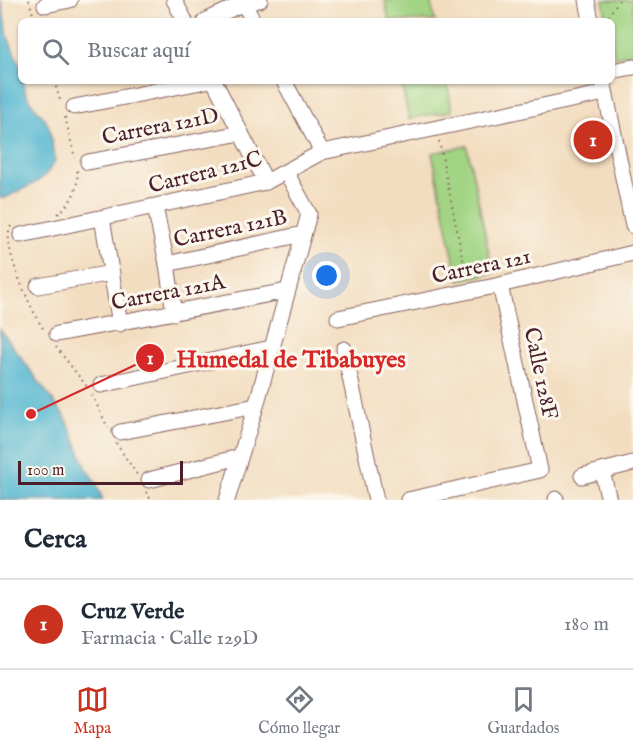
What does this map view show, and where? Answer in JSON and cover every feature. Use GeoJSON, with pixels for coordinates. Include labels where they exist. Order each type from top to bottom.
{"type":"FeatureCollection","features":[{"type":"Feature","properties":{"kind":"street"},"geometry":{"type":"LineString","coordinates":[[45,5],[70,0]]}},
{"type":"Feature","properties":{"kind":"street"},"geometry":{"type":"LineString","coordinates":[[174,0],[183,18]]}},
{"type":"Feature","properties":{"kind":"street"},"geometry":{"type":"LineString","coordinates":[[211,18],[243,2],[260,0]]}},
{"type":"Feature","properties":{"kind":"street"},"geometry":{"type":"LineString","coordinates":[[587,0],[590,18]]}},
{"type":"Feature","properties":{"kind":"street"},"geometry":{"type":"LineString","coordinates":[[243,2],[251,18]]}},
{"type":"Feature","properties":{"kind":"street"},"geometry":{"type":"LineString","coordinates":[[615,70],[633,66]]}},
{"type":"Feature","properties":{"kind":"street"},"geometry":{"type":"LineString","coordinates":[[74,107],[191,84]]}},
{"type":"Feature","properties":{"kind":"street"},"geometry":{"type":"LineString","coordinates":[[216,84],[266,182]]}},
{"type":"Feature","properties":{"kind":"street"},"geometry":{"type":"LineString","coordinates":[[286,84],[322,152]]}},
{"type":"Feature","properties":{"kind":"street"},"geometry":{"type":"LineString","coordinates":[[604,87],[633,226]]}},
{"type":"Feature","properties":{"kind":"street","name":"Carrera 121C"},"geometry":{"type":"LineString","coordinates":[[21,235],[266,182],[322,152],[437,128],[604,87]]}},
{"type":"Feature","properties":{"kind":"street","name":"Carrera 121D"},"geometry":{"type":"LineString","coordinates":[[88,162],[241,132]]}},
{"type":"Feature","properties":{"kind":"street"},"geometry":{"type":"LineString","coordinates":[[227,500],[256,406],[309,214],[286,172]]}},
{"type":"Feature","properties":{"kind":"street"},"geometry":{"type":"LineString","coordinates":[[155,207],[174,313]]}},
{"type":"Feature","properties":{"kind":"street"},"geometry":{"type":"LineString","coordinates":[[102,218],[120,324]]}},
{"type":"Feature","properties":{"kind":"street","name":"Carrera 121B"},"geometry":{"type":"LineString","coordinates":[[167,264],[303,234]]}},
{"type":"Feature","properties":{"kind":"street","name":"Carrera 121"},"geometry":{"type":"LineString","coordinates":[[338,318],[500,285],[633,253]]}},
{"type":"Feature","properties":{"kind":"street"},"geometry":{"type":"LineString","coordinates":[[38,286],[112,273]]}},
{"type":"Feature","properties":{"kind":"street","name":"Calle 128F"},"geometry":{"type":"LineString","coordinates":[[408,500],[540,470],[500,285]]}},
{"type":"Feature","properties":{"kind":"street","name":"Carrera 121A"},"geometry":{"type":"LineString","coordinates":[[57,334],[287,291]]}},
{"type":"Feature","properties":{"kind":"street"},"geometry":{"type":"LineString","coordinates":[[101,385],[271,348]]}},
{"type":"Feature","properties":{"kind":"street"},"geometry":{"type":"LineString","coordinates":[[344,349],[376,500]]}},
{"type":"Feature","properties":{"kind":"street"},"geometry":{"type":"LineString","coordinates":[[120,432],[256,406]]}},
{"type":"Feature","properties":{"kind":"street"},"geometry":{"type":"LineString","coordinates":[[149,480],[239,458]]}},
{"type":"Feature","properties":{"kind":"street"},"geometry":{"type":"LineString","coordinates":[[582,476],[633,463]]}},
{"type":"Feature","properties":{"kind":"street"},"geometry":{"type":"LineString","coordinates":[[602,471],[609,500]]}},
{"type":"Feature","properties":{"kind":"path"},"geometry":{"type":"LineString","coordinates":[[29,0],[34,18]]}},
{"type":"Feature","properties":{"kind":"path"},"geometry":{"type":"LineString","coordinates":[[607,18],[619,0]]}},
{"type":"Feature","properties":{"kind":"path"},"geometry":{"type":"LineString","coordinates":[[437,128],[470,291]]}},
{"type":"Feature","properties":{"kind":"green space"},"geometry":{"type":"Polygon","coordinates":[[[385,0],[430,0],[434,18],[388,18],[385,0]]]}},
{"type":"Feature","properties":{"kind":"green space"},"geometry":{"type":"Polygon","coordinates":[[[603,0],[633,0],[633,53],[615,57],[615,18],[606,18],[603,0]]]}},
{"type":"Feature","properties":{"kind":"green space"},"geometry":{"type":"Polygon","coordinates":[[[402,84],[448,84],[452,111],[409,119],[402,84]]]}},
{"type":"Feature","properties":{"kind":"green space"},"geometry":{"type":"Polygon","coordinates":[[[467,146],[493,273],[458,280],[432,153],[467,146]]]}},
{"type":"Feature","properties":{"kind":"water"},"geometry":{"type":"Polygon","coordinates":[[[1,0],[8,37],[18,62],[18,84],[23,84],[27,96],[49,127],[55,161],[39,180],[5,198],[0,198],[1,0]]]}},
{"type":"Feature","properties":{"kind":"water"},"geometry":{"type":"Polygon","coordinates":[[[0,329],[67,420],[87,469],[103,500],[0,500],[0,329]]]}},
{"type":"Feature","properties":{"kind":"place","name":"Cruz Verde"},"geometry":{"type":"Point","coordinates":[593,140]}},
{"type":"Feature","properties":{"kind":"place","name":"Humedal de Tibabuyes"},"geometry":{"type":"Point","coordinates":[31,414]}}]}
